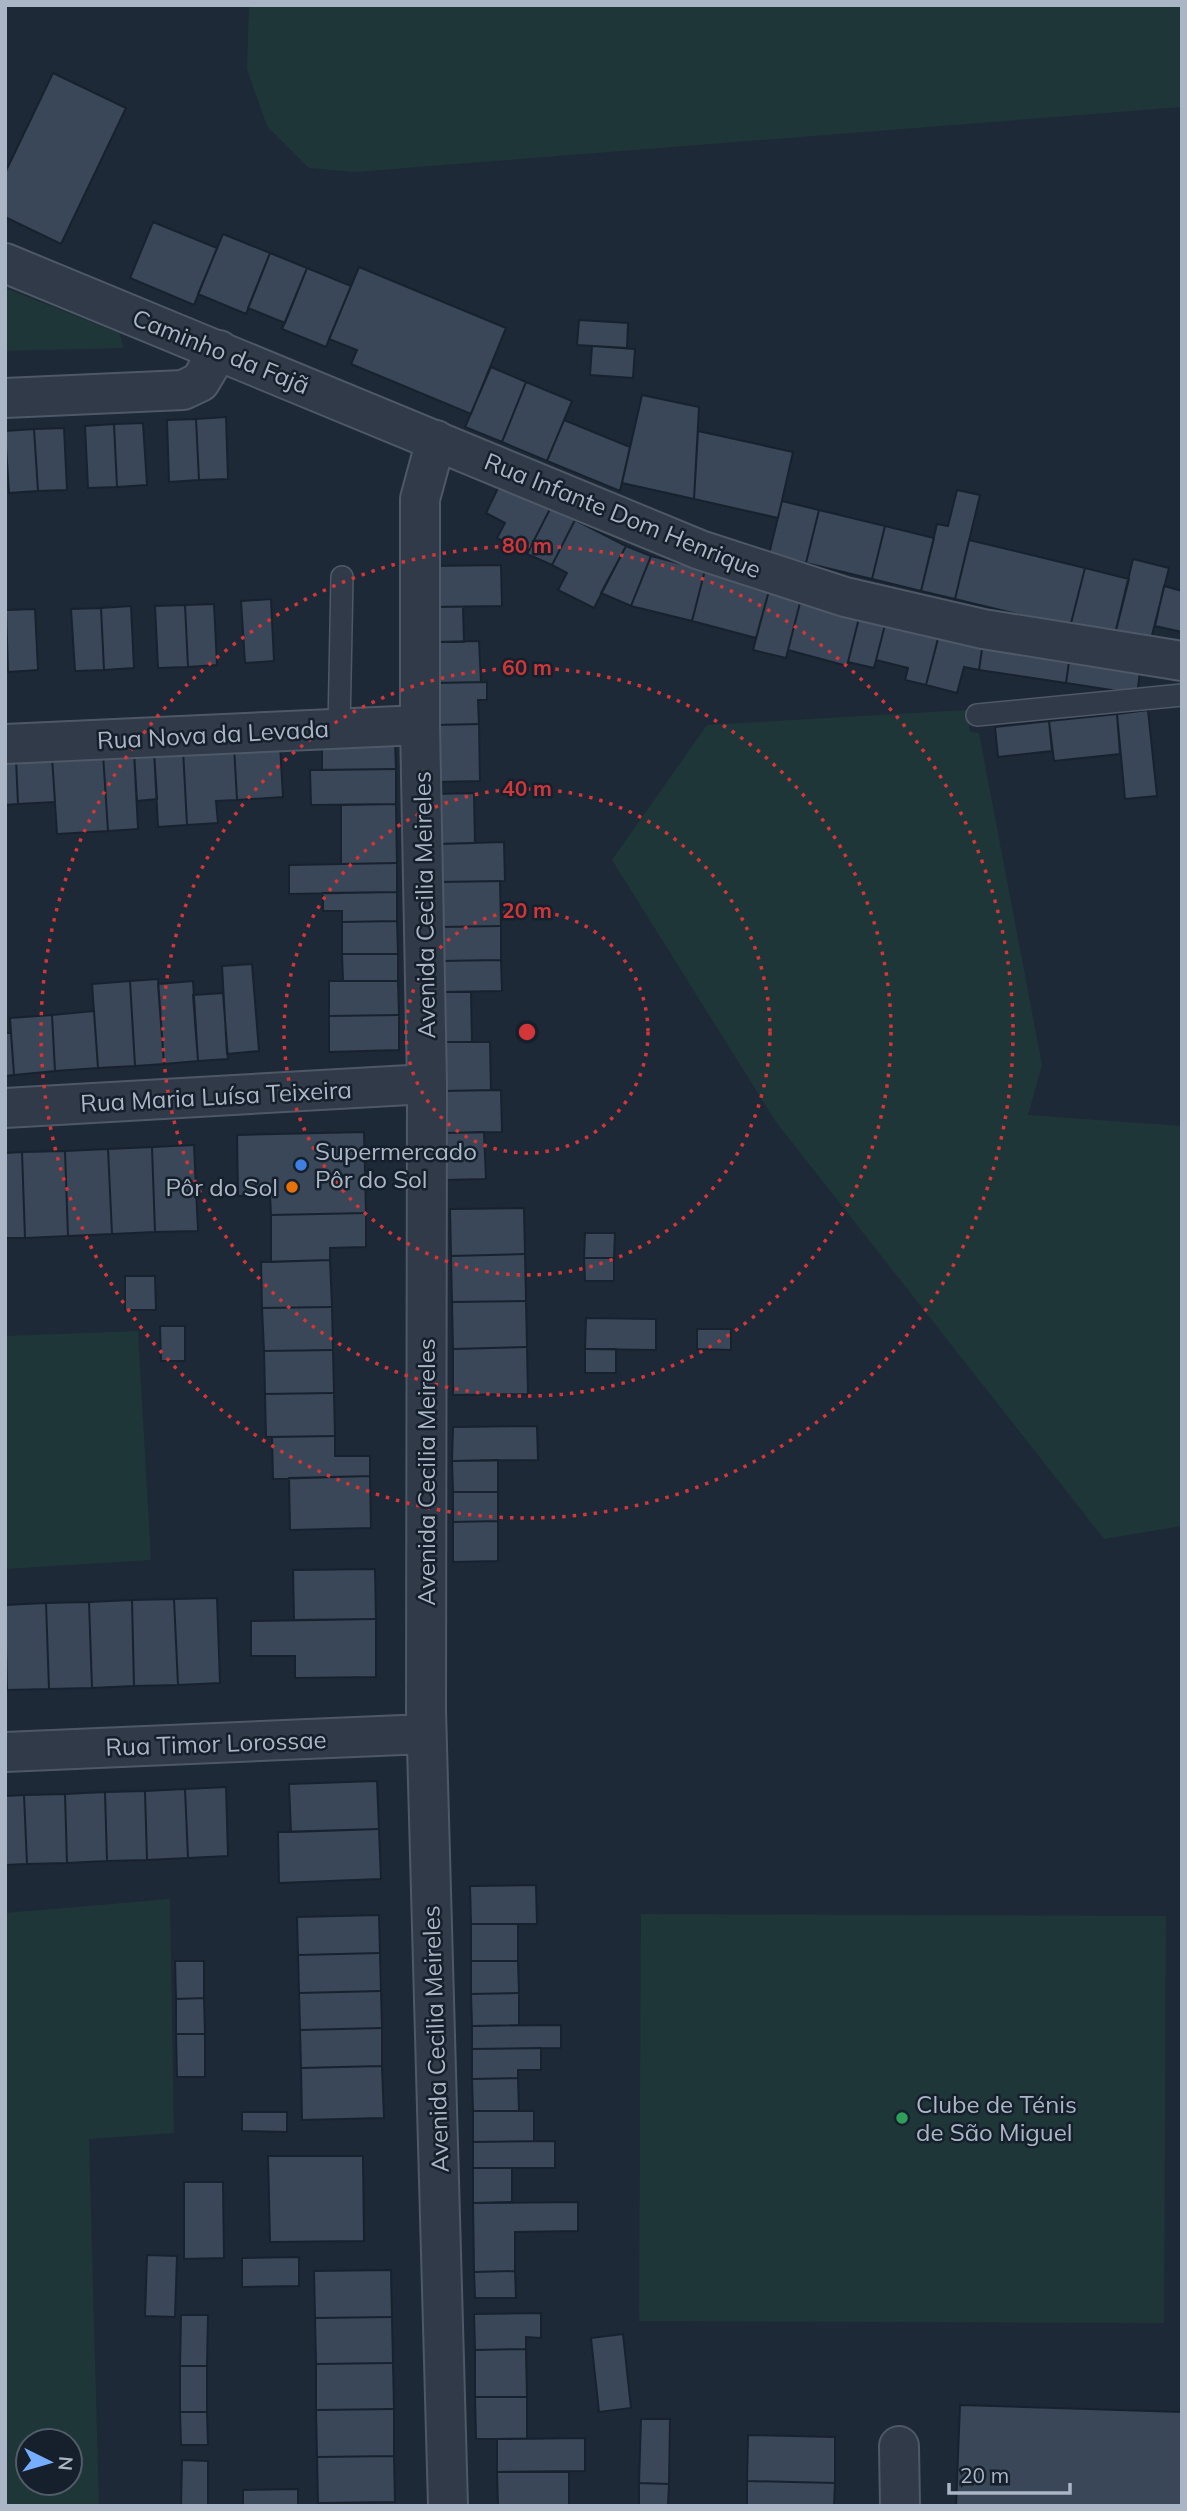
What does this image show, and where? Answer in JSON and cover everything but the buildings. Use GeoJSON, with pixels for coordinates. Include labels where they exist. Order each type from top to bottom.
{"type":"FeatureCollection","features":[{"type":"Feature","properties":{"kind":"street","name":"Caminho da Fajã"},"geometry":{"type":"LineString","coordinates":[[5,263],[436,440]]}},
{"type":"Feature","properties":{"kind":"street"},"geometry":{"type":"LineString","coordinates":[[5,398],[183,390],[200,382],[219,350]]}},
{"type":"Feature","properties":{"kind":"street","name":"Rua Infante Dom Henrique"},"geometry":{"type":"LineString","coordinates":[[436,440],[700,550],[845,597],[983,629],[1182,661]]}},
{"type":"Feature","properties":{"kind":"street","name":"Avenida Cecilia Meireles"},"geometry":{"type":"LineString","coordinates":[[436,440],[420,499],[420,725],[427,1084],[426,1734],[448,2506]]}},
{"type":"Feature","properties":{"kind":"street","name":"Rua Nova da Levada"},"geometry":{"type":"LineString","coordinates":[[5,744],[420,725]]}},
{"type":"Feature","properties":{"kind":"street","name":"Rua Maria Luísa Teixeira"},"geometry":{"type":"LineString","coordinates":[[5,1108],[427,1084]]}},
{"type":"Feature","properties":{"kind":"street","name":"Rua Timor Lorossae"},"geometry":{"type":"LineString","coordinates":[[5,1752],[426,1734]]}},
{"type":"Feature","properties":{"kind":"street"},"geometry":{"type":"LineString","coordinates":[[899,2446],[900,2506]]}},
{"type":"Feature","properties":{"kind":"lane"},"geometry":{"type":"LineString","coordinates":[[339,728],[342,576]]}},
{"type":"Feature","properties":{"kind":"lane"},"geometry":{"type":"LineString","coordinates":[[977,715],[1182,695]]}},
{"type":"Feature","properties":{"kind":"green space"},"geometry":{"type":"Polygon","coordinates":[[[249,5],[1182,5],[1182,107],[355,172],[309,168],[267,126],[247,69],[249,5]]]}},
{"type":"Feature","properties":{"kind":"green space"},"geometry":{"type":"Polygon","coordinates":[[[5,288],[119,333],[124,348],[5,351],[5,288]]]}},
{"type":"Feature","properties":{"kind":"green space"},"geometry":{"type":"Polygon","coordinates":[[[967,710],[970,732],[979,733],[1042,1065],[1028,1115],[1182,1126],[1182,1526],[1104,1539],[776,1122],[612,860],[707,725],[967,710]]]}},
{"type":"Feature","properties":{"kind":"green space"},"geometry":{"type":"Polygon","coordinates":[[[138,1331],[151,1560],[5,1569],[5,1336],[138,1331]]]}},
{"type":"Feature","properties":{"kind":"green space"},"geometry":{"type":"Polygon","coordinates":[[[170,1899],[174,2133],[89,2139],[99,2506],[5,2506],[5,1913],[170,1899]]]}},
{"type":"Feature","properties":{"kind":"green space","name":"Clube de Ténis de São Miguel"},"geometry":{"type":"Polygon","coordinates":[[[641,1914],[1166,1916],[1164,2323],[639,2321],[641,1914]]]}},
{"type":"Feature","properties":{"kind":"place","name":"Supermercado Pôr do Sol"},"geometry":{"type":"Point","coordinates":[301,1165]}},
{"type":"Feature","properties":{"kind":"place","name":"Pôr do Sol"},"geometry":{"type":"Point","coordinates":[292,1187]}},
{"type":"Feature","properties":{"kind":"place","name":"Clube de Ténis de São Miguel"},"geometry":{"type":"Point","coordinates":[902,2118]}}]}
